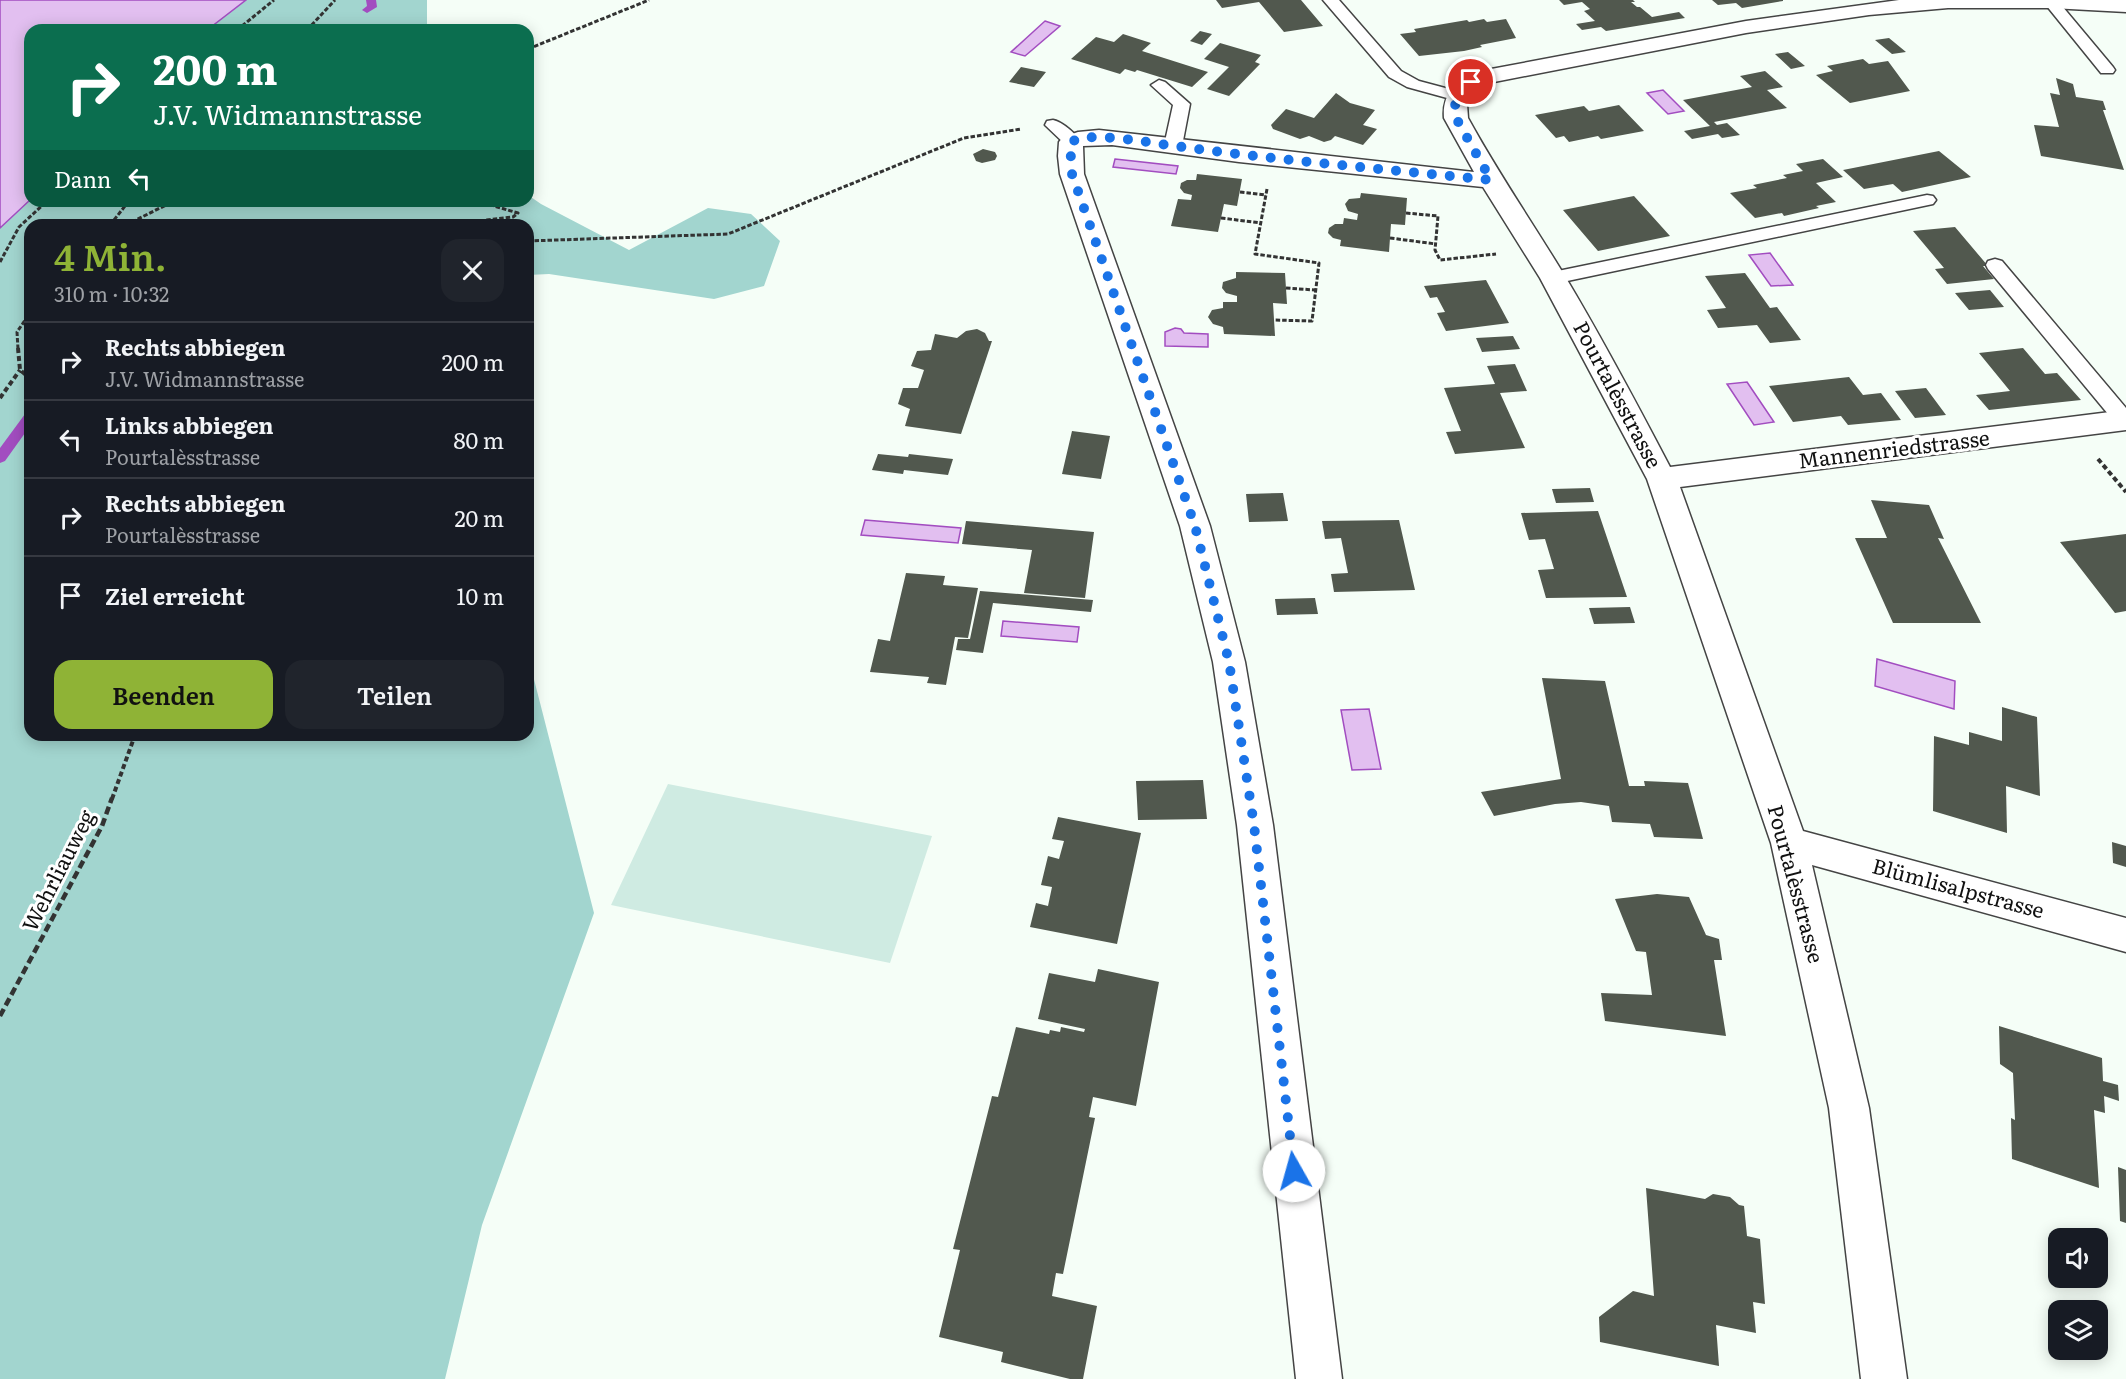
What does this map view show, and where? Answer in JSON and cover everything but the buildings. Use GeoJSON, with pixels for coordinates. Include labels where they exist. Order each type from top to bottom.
{"type":"FeatureCollection","features":[{"type":"Feature","properties":{"kind":"street"},"geometry":{"type":"LineString","coordinates":[[1458,96],[1471,82],[1497,73],[1814,16],[1948,2],[2051,2],[2126,6]]}},
{"type":"Feature","properties":{"kind":"street","name":"Pourtalèsstrasse"},"geometry":{"type":"LineString","coordinates":[[1458,96],[1454,109],[1456,118],[1491,180],[1553,279],[1602,365],[1662,479],[1789,843],[1849,1108],[1884,1379]]}},
{"type":"Feature","properties":{"kind":"street"},"geometry":{"type":"LineString","coordinates":[[1063,133],[1083,138],[1114,138],[1491,180]]}},
{"type":"Feature","properties":{"kind":"street"},"geometry":{"type":"LineString","coordinates":[[1063,133],[1069,148],[1072,174],[1195,526],[1229,662],[1256,837],[1318,1379]]}},
{"type":"Feature","properties":{"kind":"street","name":"Mannenriedstrasse"},"geometry":{"type":"LineString","coordinates":[[1662,479],[2125,421]]}},
{"type":"Feature","properties":{"kind":"street","name":"Blümlisalpstrasse"},"geometry":{"type":"LineString","coordinates":[[1789,843],[2126,935]]}},
{"type":"Feature","properties":{"kind":"lane"},"geometry":{"type":"LineString","coordinates":[[1331,0],[1395,74],[1413,84],[1458,96]]}},
{"type":"Feature","properties":{"kind":"lane"},"geometry":{"type":"LineString","coordinates":[[2051,2],[2107,70]]}},
{"type":"Feature","properties":{"kind":"lane"},"geometry":{"type":"LineString","coordinates":[[1159,85],[1182,104],[1173,146]]}},
{"type":"Feature","properties":{"kind":"lane"},"geometry":{"type":"LineString","coordinates":[[1553,279],[1927,200]]}},
{"type":"Feature","properties":{"kind":"lane"},"geometry":{"type":"LineString","coordinates":[[1995,265],[2125,421]]}},
{"type":"Feature","properties":{"kind":"path"},"geometry":{"type":"LineString","coordinates":[[244,24],[274,0]]}},
{"type":"Feature","properties":{"kind":"path"},"geometry":{"type":"LineString","coordinates":[[313,24],[335,0]]}},
{"type":"Feature","properties":{"kind":"path"},"geometry":{"type":"LineString","coordinates":[[534,47],[650,0]]}},
{"type":"Feature","properties":{"kind":"path"},"geometry":{"type":"LineString","coordinates":[[534,241],[719,236],[964,138],[991,132],[1063,133]]}},
{"type":"Feature","properties":{"kind":"path"},"geometry":{"type":"LineString","coordinates":[[1240,192],[1266,195]]}},
{"type":"Feature","properties":{"kind":"path"},"geometry":{"type":"LineString","coordinates":[[28,219],[41,207]]}},
{"type":"Feature","properties":{"kind":"path"},"geometry":{"type":"LineString","coordinates":[[115,219],[124,207]]}},
{"type":"Feature","properties":{"kind":"path"},"geometry":{"type":"LineString","coordinates":[[138,219],[162,207]]}},
{"type":"Feature","properties":{"kind":"path"},"geometry":{"type":"LineString","coordinates":[[495,219],[513,217],[518,213],[501,207]]}},
{"type":"Feature","properties":{"kind":"path"},"geometry":{"type":"LineString","coordinates":[[1406,213],[1438,216],[1435,250],[1440,260],[1536,250]]}},
{"type":"Feature","properties":{"kind":"path"},"geometry":{"type":"LineString","coordinates":[[1221,218],[1261,223],[1255,254],[1319,263],[1312,321],[1274,320]]}},
{"type":"Feature","properties":{"kind":"path"},"geometry":{"type":"LineString","coordinates":[[0,262],[19,227],[24,222]]}},
{"type":"Feature","properties":{"kind":"path"},"geometry":{"type":"LineString","coordinates":[[1390,238],[1436,244]]}},
{"type":"Feature","properties":{"kind":"path"},"geometry":{"type":"LineString","coordinates":[[1286,288],[1315,290]]}},
{"type":"Feature","properties":{"kind":"path"},"geometry":{"type":"LineString","coordinates":[[0,398],[20,370],[16,332],[24,321]]}},
{"type":"Feature","properties":{"kind":"path"},"geometry":{"type":"LineString","coordinates":[[20,370],[24,373]]}},
{"type":"Feature","properties":{"kind":"path","name":"Wehrliauweg"},"geometry":{"type":"LineString","coordinates":[[0,1016],[102,826],[133,741]]}},
{"type":"Feature","properties":{"kind":"shaded area"},"geometry":{"type":"Polygon","coordinates":[[[0,0],[246,0],[215,24],[24,24],[24,206],[0,228],[0,0]]]}},
{"type":"Feature","properties":{"kind":"shaded area"},"geometry":{"type":"Polygon","coordinates":[[[246,0],[427,0],[427,24],[215,24],[246,0]]]}},
{"type":"Feature","properties":{"kind":"shaded area"},"geometry":{"type":"Polygon","coordinates":[[[1045,21],[1060,26],[1025,56],[1011,52],[1045,21]]]}},
{"type":"Feature","properties":{"kind":"shaded area"},"geometry":{"type":"Polygon","coordinates":[[[1663,90],[1684,111],[1668,114],[1647,93],[1663,90]]]}},
{"type":"Feature","properties":{"kind":"shaded area"},"geometry":{"type":"Polygon","coordinates":[[[1115,159],[1178,166],[1176,174],[1113,167],[1115,159]]]}},
{"type":"Feature","properties":{"kind":"shaded area"},"geometry":{"type":"Polygon","coordinates":[[[534,199],[629,250],[708,208],[751,214],[780,241],[764,286],[714,299],[549,274],[534,275],[534,219],[24,219],[24,741],[534,741],[534,679],[594,913],[482,1225],[445,1379],[0,1379],[0,228],[24,206],[534,207],[534,199]]]}},
{"type":"Feature","properties":{"kind":"shaded area"},"geometry":{"type":"Polygon","coordinates":[[[1770,253],[1793,285],[1771,286],[1749,255],[1770,253]]]}},
{"type":"Feature","properties":{"kind":"shaded area"},"geometry":{"type":"Polygon","coordinates":[[[1175,328],[1181,329],[1184,333],[1208,334],[1208,347],[1165,346],[1165,332],[1175,328]]]}},
{"type":"Feature","properties":{"kind":"shaded area"},"geometry":{"type":"Polygon","coordinates":[[[1747,382],[1774,422],[1754,425],[1727,384],[1747,382]]]}},
{"type":"Feature","properties":{"kind":"shaded area"},"geometry":{"type":"Polygon","coordinates":[[[865,520],[961,528],[958,543],[861,535],[865,520]]]}},
{"type":"Feature","properties":{"kind":"shaded area"},"geometry":{"type":"Polygon","coordinates":[[[1003,621],[1079,627],[1077,642],[1001,636],[1003,621]]]}},
{"type":"Feature","properties":{"kind":"shaded area"},"geometry":{"type":"Polygon","coordinates":[[[1877,659],[1955,681],[1954,709],[1875,686],[1877,659]]]}},
{"type":"Feature","properties":{"kind":"shaded area"},"geometry":{"type":"Polygon","coordinates":[[[1369,709],[1381,769],[1352,770],[1341,710],[1369,709]]]}},
{"type":"Feature","properties":{"kind":"shaded area"},"geometry":{"type":"Polygon","coordinates":[[[668,784],[932,836],[890,963],[611,905],[668,784]]]}},
{"type":"Feature","properties":{"kind":"waterway"},"geometry":{"type":"LineString","coordinates":[[367,10],[372,7],[371,0]]}},
{"type":"Feature","properties":{"kind":"waterway"},"geometry":{"type":"LineString","coordinates":[[0,458],[24,425]]}},
{"type":"Feature","properties":{"kind":"route"},"geometry":{"type":"LineString","coordinates":[[1294,1171],[1254,825],[1229,662],[1195,526],[1072,174],[1069,148],[1074,139],[1114,138],[1272,158],[1491,180],[1456,118],[1454,109],[1463,88],[1471,82]]}}]}
